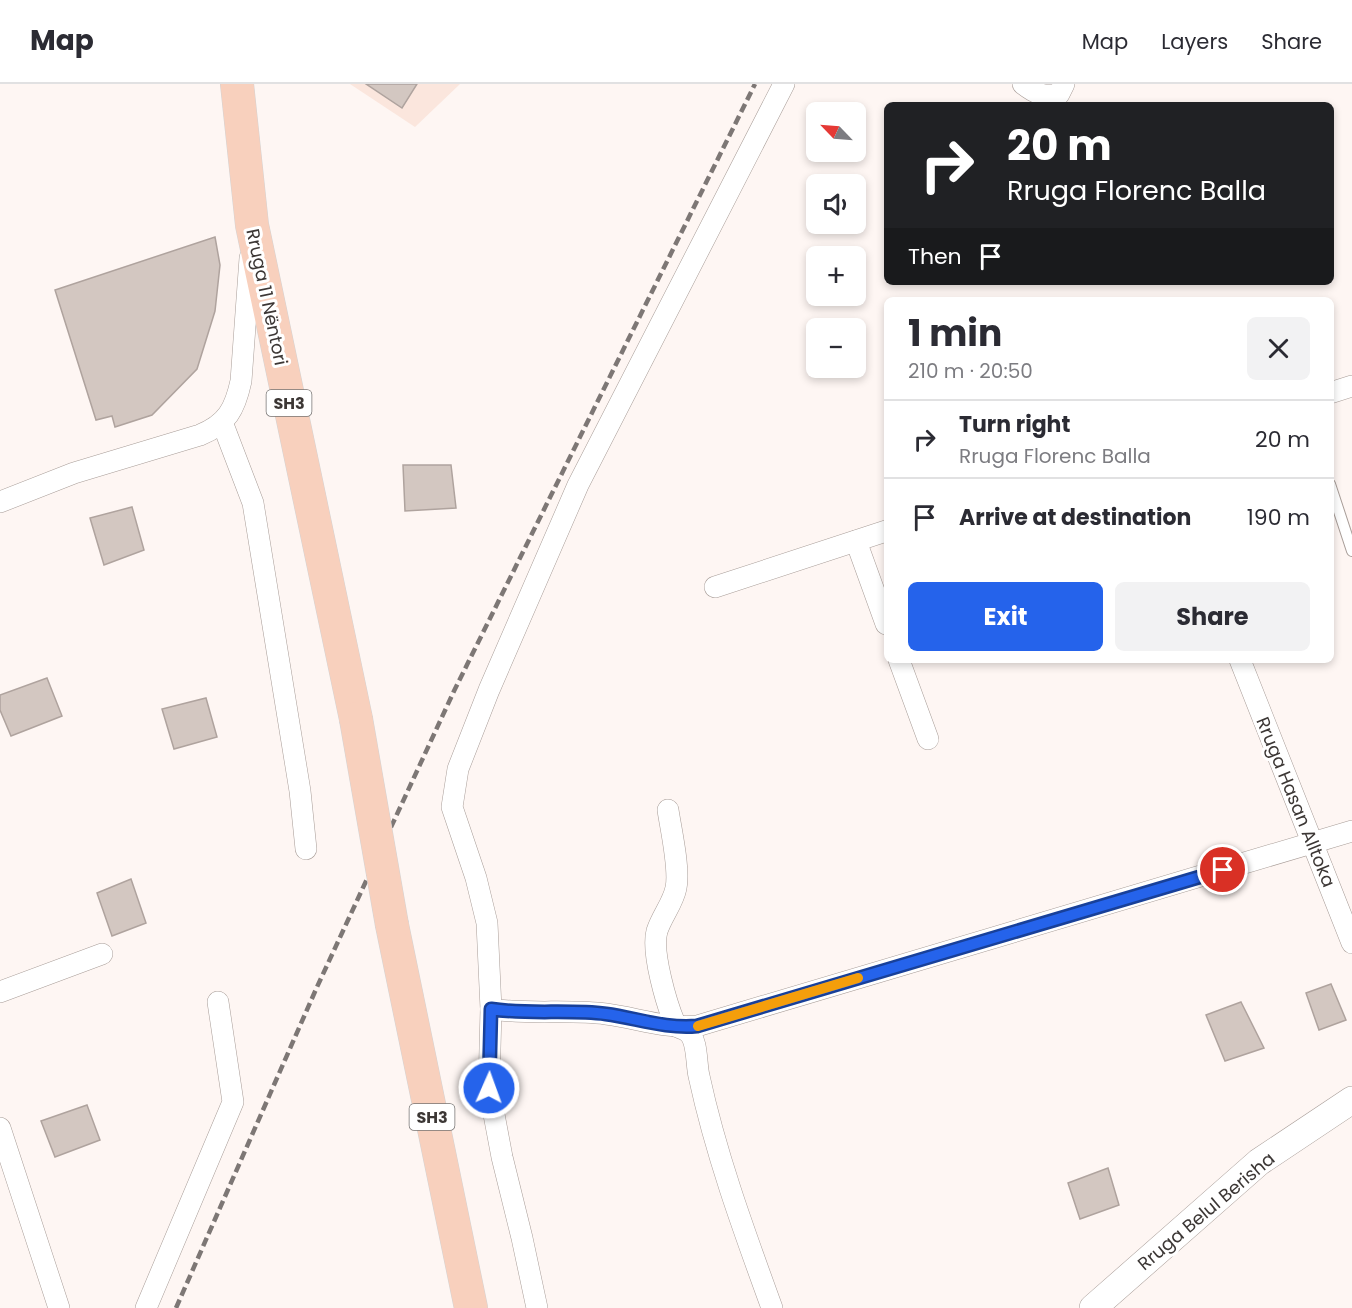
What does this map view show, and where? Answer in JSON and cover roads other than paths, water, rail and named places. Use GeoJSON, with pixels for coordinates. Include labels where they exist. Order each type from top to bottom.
{"type":"FeatureCollection","features":[{"type":"Feature","properties":{"kind":"main road","name":"Rruga 11 Nëntori"},"geometry":{"type":"LineString","coordinates":[[237,84],[252,225],[356,719],[392,925],[471,1308]]}},
{"type":"Feature","properties":{"kind":"street"},"geometry":{"type":"LineString","coordinates":[[537,1308],[502,1157],[489,1088],[491,1009],[487,924],[476,878],[452,807],[458,769],[489,690],[578,485],[784,84]]}},
{"type":"Feature","properties":{"kind":"street"},"geometry":{"type":"LineString","coordinates":[[1023,84],[1034,93],[1045,96],[1059,94],[1064,84]]}},
{"type":"Feature","properties":{"kind":"street"},"geometry":{"type":"LineString","coordinates":[[0,502],[74,473],[200,435],[212,430],[222,422],[237,400],[241,381],[252,225]]}},
{"type":"Feature","properties":{"kind":"street"},"geometry":{"type":"LineString","coordinates":[[1334,392],[1352,386]]}},
{"type":"Feature","properties":{"kind":"street"},"geometry":{"type":"LineString","coordinates":[[222,422],[253,503],[300,791],[306,849]]}},
{"type":"Feature","properties":{"kind":"street"},"geometry":{"type":"LineString","coordinates":[[715,587],[884,532]]}},
{"type":"Feature","properties":{"kind":"street"},"geometry":{"type":"LineString","coordinates":[[856,541],[884,618]]}},
{"type":"Feature","properties":{"kind":"street"},"geometry":{"type":"LineString","coordinates":[[900,663],[928,740]]}},
{"type":"Feature","properties":{"kind":"street","name":"Rruga Hasan Alltoka"},"geometry":{"type":"LineString","coordinates":[[1241,663],[1352,944]]}},
{"type":"Feature","properties":{"kind":"street"},"geometry":{"type":"LineString","coordinates":[[668,810],[677,876],[676,888],[656,933],[656,947],[667,1001],[676,1026],[689,1032],[694,1043],[696,1064],[712,1130],[736,1208],[772,1308]]}},
{"type":"Feature","properties":{"kind":"street"},"geometry":{"type":"LineString","coordinates":[[491,1009],[512,1012],[605,1013],[676,1026],[697,1026],[1352,831]]}},
{"type":"Feature","properties":{"kind":"street"},"geometry":{"type":"LineString","coordinates":[[0,992],[102,954]]}},
{"type":"Feature","properties":{"kind":"street"},"geometry":{"type":"LineString","coordinates":[[146,1308],[233,1102],[218,1002]]}},
{"type":"Feature","properties":{"kind":"street","name":"Rruga Belul Berisha"},"geometry":{"type":"LineString","coordinates":[[1093,1308],[1259,1162],[1352,1100]]}},
{"type":"Feature","properties":{"kind":"street"},"geometry":{"type":"LineString","coordinates":[[0,1128],[59,1308]]}},
{"type":"Feature","properties":{"kind":"lane"},"geometry":{"type":"LineString","coordinates":[[1334,496],[1352,551]]}},
{"type":"Feature","properties":{"kind":"railway"},"geometry":{"type":"LineString","coordinates":[[176,1308],[317,987],[454,691],[755,84]]}}]}
